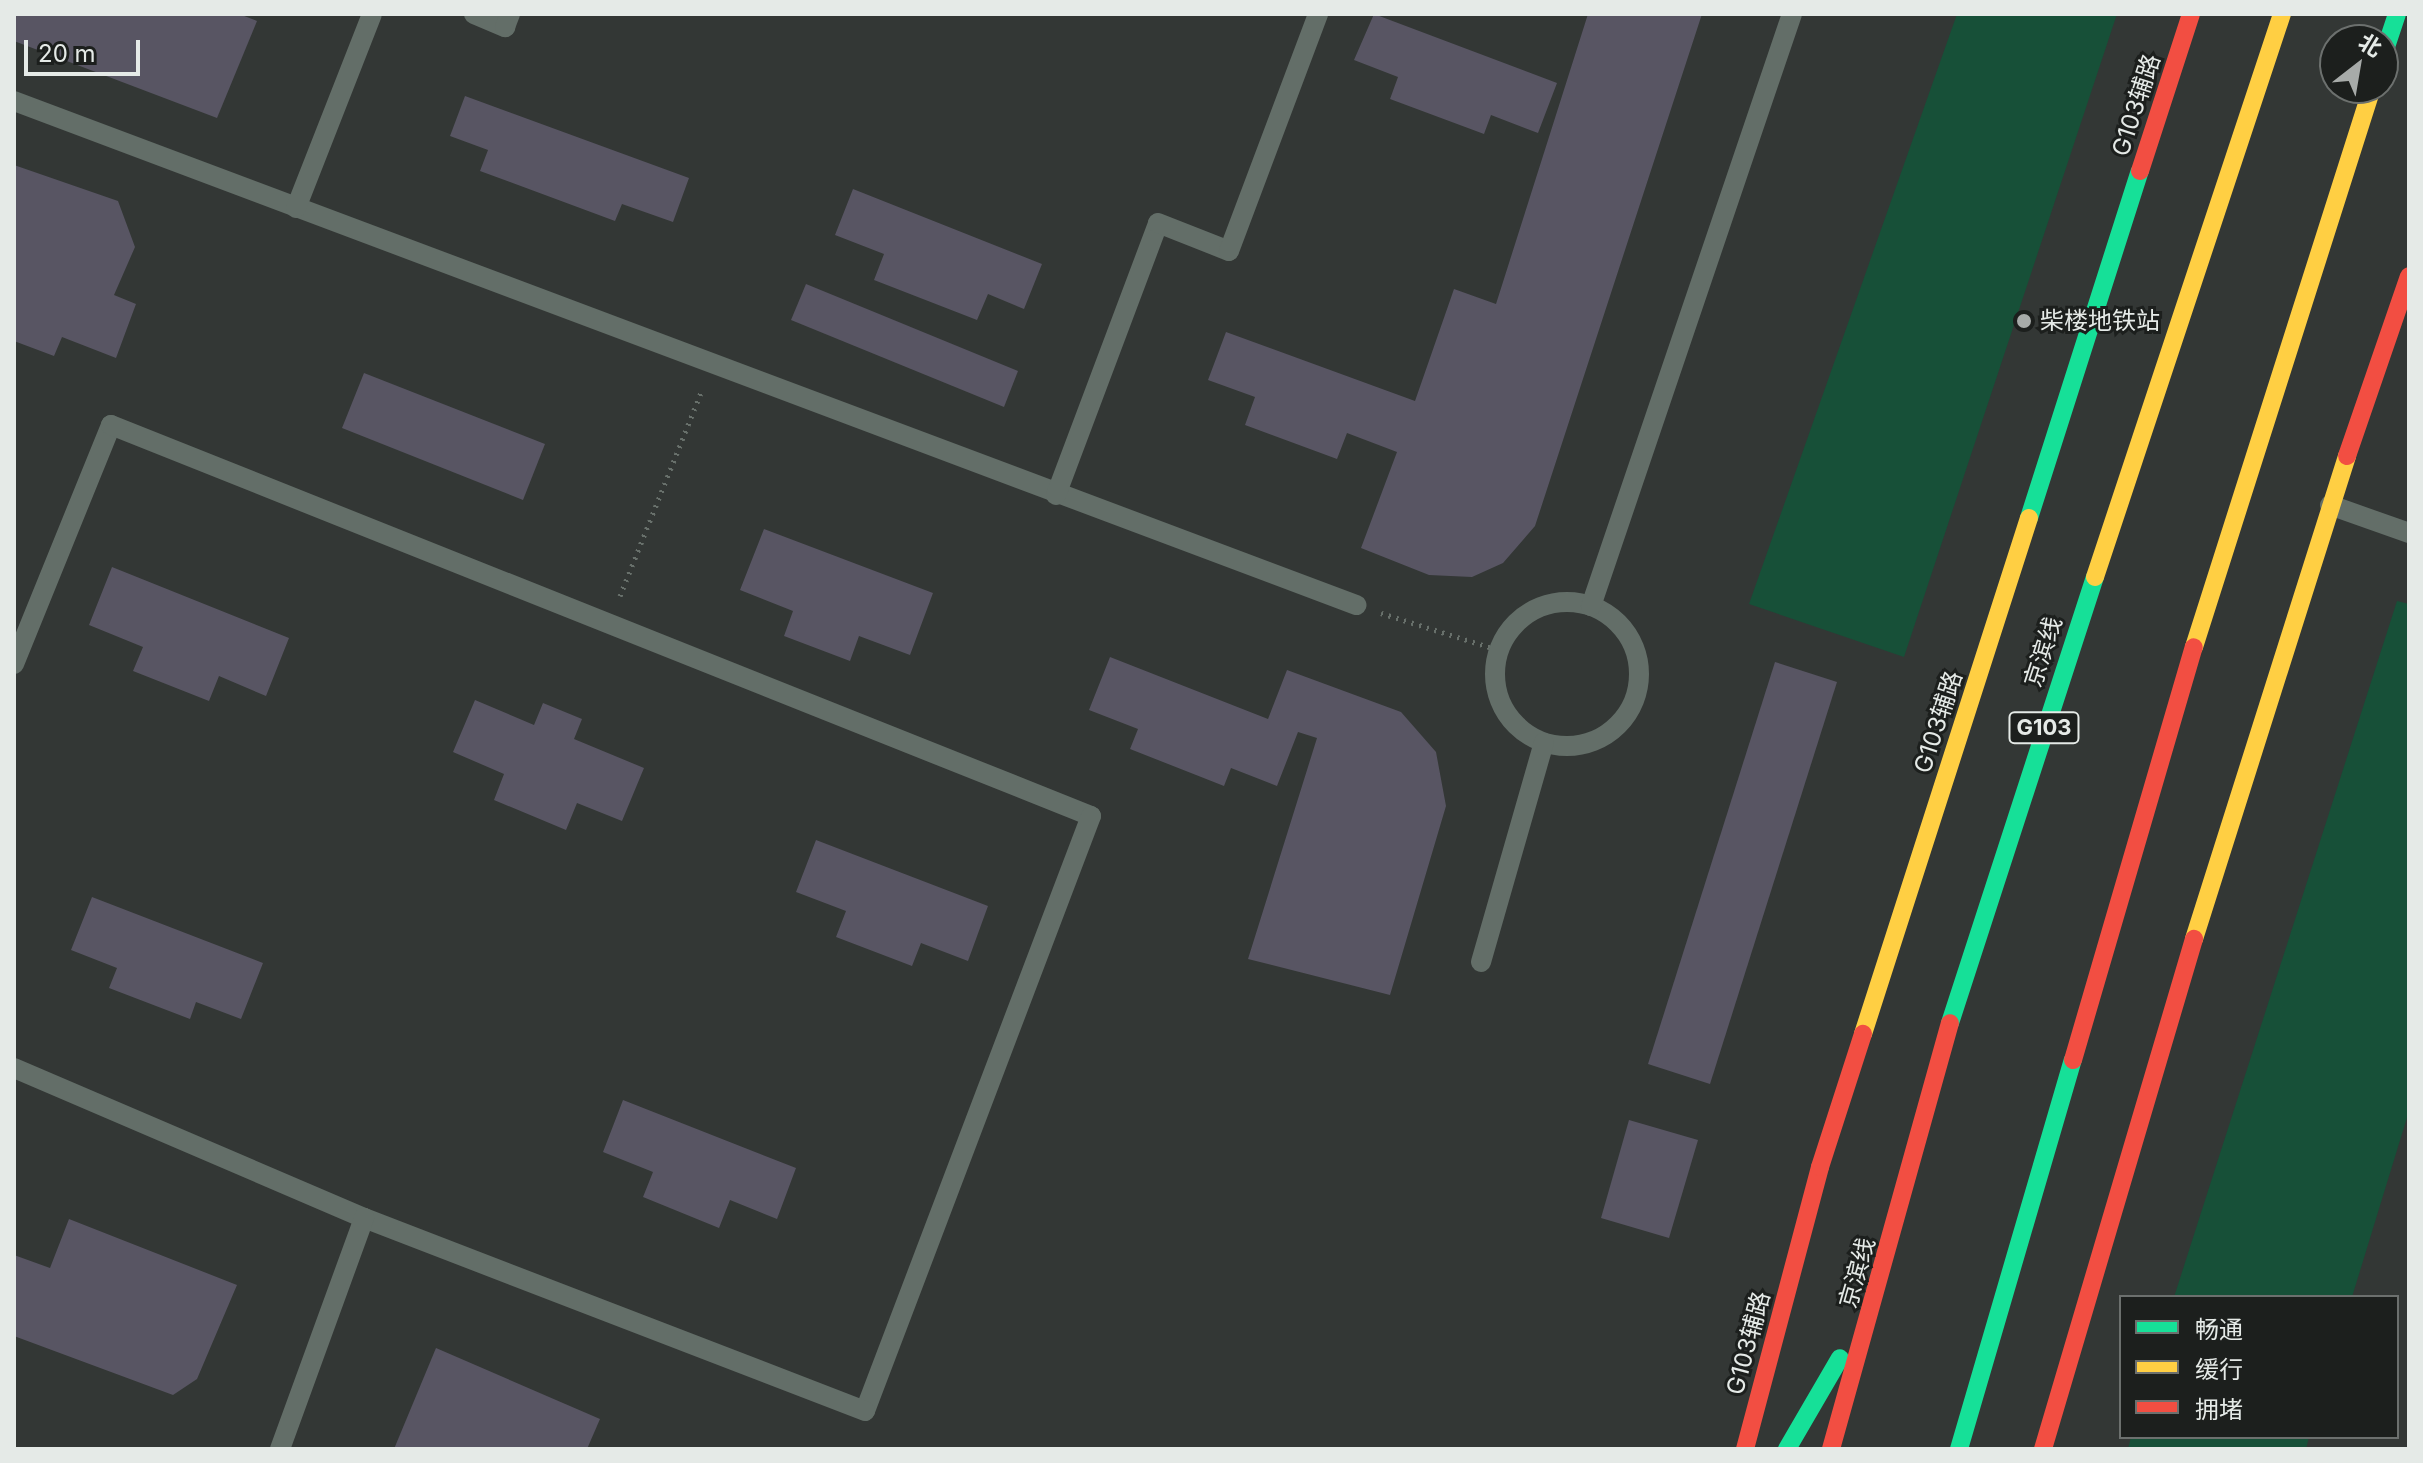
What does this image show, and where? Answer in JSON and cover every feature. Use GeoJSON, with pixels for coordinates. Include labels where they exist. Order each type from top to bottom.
{"type":"FeatureCollection","features":[{"type":"Feature","properties":{"kind":"main road","name":"G103辅路"},"geometry":{"type":"LineString","coordinates":[[1745,1449],[1820,1167],[2191,14]]}},
{"type":"Feature","properties":{"kind":"main road","name":"京滨线"},"geometry":{"type":"LineString","coordinates":[[1831,1449],[1973,945],[2282,14]]}},
{"type":"Feature","properties":{"kind":"main road"},"geometry":{"type":"LineString","coordinates":[[1959,1449],[2234,512],[2367,104]]}},
{"type":"Feature","properties":{"kind":"main road"},"geometry":{"type":"LineString","coordinates":[[2043,1449],[2149,1080],[2330,505],[2409,276]]}},
{"type":"Feature","properties":{"kind":"main road"},"geometry":{"type":"LineString","coordinates":[[1787,1449],[1874,1301]]}},
{"type":"Feature","properties":{"kind":"lane"},"geometry":{"type":"LineString","coordinates":[[296,208],[372,14]]}},
{"type":"Feature","properties":{"kind":"lane"},"geometry":{"type":"LineString","coordinates":[[474,14],[505,27],[510,14]]}},
{"type":"Feature","properties":{"kind":"lane"},"geometry":{"type":"LineString","coordinates":[[1056,495],[1158,223],[1229,251],[1318,14]]}},
{"type":"Feature","properties":{"kind":"lane"},"geometry":{"type":"LineString","coordinates":[[1591,606],[1792,14]]}},
{"type":"Feature","properties":{"kind":"lane"},"geometry":{"type":"LineString","coordinates":[[14,101],[1056,495],[1356,605]]}},
{"type":"Feature","properties":{"kind":"lane"},"geometry":{"type":"LineString","coordinates":[[14,664],[111,425],[1091,816],[865,1411],[364,1218],[14,1068]]}},
{"type":"Feature","properties":{"kind":"lane"},"geometry":{"type":"LineString","coordinates":[[2330,505],[2409,533]]}},
{"type":"Feature","properties":{"kind":"lane"},"geometry":{"type":"LineString","coordinates":[[1546,604],[1591,606],[1613,617],[1630,637],[1639,660],[1639,685],[1631,709],[1615,729],[1593,742],[1569,746],[1544,743],[1516,724],[1498,695],[1498,650],[1509,630],[1546,604]]}},
{"type":"Feature","properties":{"kind":"lane"},"geometry":{"type":"LineString","coordinates":[[1481,962],[1544,743]]}},
{"type":"Feature","properties":{"kind":"lane"},"geometry":{"type":"LineString","coordinates":[[280,1449],[364,1218]]}},
{"type":"Feature","properties":{"kind":"path"},"geometry":{"type":"LineString","coordinates":[[609,623],[712,365]]}},
{"type":"Feature","properties":{"kind":"path"},"geometry":{"type":"LineString","coordinates":[[1356,605],[1498,650]]}},
{"type":"Feature","properties":{"kind":"green space"},"geometry":{"type":"Polygon","coordinates":[[[1957,14],[2117,14],[1904,657],[1749,604],[1957,14]]]}},
{"type":"Feature","properties":{"kind":"green space"},"geometry":{"type":"Polygon","coordinates":[[[2397,601],[2409,604],[2409,1111],[2353,1295],[2175,1295],[2397,601]]]}},
{"type":"Feature","properties":{"kind":"green space"},"geometry":{"type":"Polygon","coordinates":[[[2130,1439],[2308,1439],[2306,1449],[2128,1449],[2130,1439]]]}},
{"type":"Feature","properties":{"kind":"building"},"geometry":{"type":"Polygon","coordinates":[[[14,14],[239,14],[257,21],[217,118],[14,41],[14,14]]]}},
{"type":"Feature","properties":{"kind":"building"},"geometry":{"type":"Polygon","coordinates":[[[1374,14],[1557,83],[1538,133],[1491,115],[1484,134],[1390,99],[1398,77],[1354,60],[1374,14]]]}},
{"type":"Feature","properties":{"kind":"building"},"geometry":{"type":"Polygon","coordinates":[[[1588,14],[1702,14],[1535,526],[1503,563],[1472,577],[1429,575],[1361,548],[1397,452],[1347,433],[1337,459],[1245,425],[1255,397],[1208,380],[1226,332],[1415,401],[1454,289],[1496,304],[1588,14]]]}},
{"type":"Feature","properties":{"kind":"building"},"geometry":{"type":"Polygon","coordinates":[[[465,96],[689,178],[673,222],[622,204],[615,221],[480,171],[488,150],[450,136],[465,96]]]}},
{"type":"Feature","properties":{"kind":"building"},"geometry":{"type":"Polygon","coordinates":[[[14,165],[118,201],[135,247],[114,295],[136,304],[116,358],[62,337],[54,356],[14,341],[14,165]]]}},
{"type":"Feature","properties":{"kind":"building"},"geometry":{"type":"Polygon","coordinates":[[[853,189],[1042,264],[1024,309],[988,294],[977,320],[874,280],[884,254],[835,235],[853,189]]]}},
{"type":"Feature","properties":{"kind":"building"},"geometry":{"type":"Polygon","coordinates":[[[806,284],[1018,371],[1004,407],[791,320],[806,284]]]}},
{"type":"Feature","properties":{"kind":"building"},"geometry":{"type":"Polygon","coordinates":[[[364,373],[545,444],[523,500],[342,428],[364,373]]]}},
{"type":"Feature","properties":{"kind":"building"},"geometry":{"type":"Polygon","coordinates":[[[764,529],[933,593],[910,655],[859,636],[850,661],[784,636],[793,611],[740,590],[764,529]]]}},
{"type":"Feature","properties":{"kind":"building"},"geometry":{"type":"Polygon","coordinates":[[[112,567],[289,638],[266,696],[219,676],[209,701],[133,671],[143,647],[89,625],[112,567]]]}},
{"type":"Feature","properties":{"kind":"building"},"geometry":{"type":"Polygon","coordinates":[[[1110,657],[1268,719],[1287,670],[1401,712],[1436,752],[1446,806],[1390,995],[1248,959],[1317,738],[1298,732],[1277,786],[1231,768],[1224,786],[1130,749],[1138,729],[1089,710],[1110,657]]]}},
{"type":"Feature","properties":{"kind":"building"},"geometry":{"type":"Polygon","coordinates":[[[1775,662],[1837,682],[1710,1084],[1648,1064],[1775,662]]]}},
{"type":"Feature","properties":{"kind":"building"},"geometry":{"type":"Polygon","coordinates":[[[475,700],[534,725],[543,703],[582,719],[574,739],[644,768],[622,821],[577,803],[566,830],[494,800],[504,774],[453,752],[475,700]]]}},
{"type":"Feature","properties":{"kind":"building"},"geometry":{"type":"Polygon","coordinates":[[[816,840],[988,906],[968,961],[921,943],[912,966],[836,937],[846,911],[796,892],[816,840]]]}},
{"type":"Feature","properties":{"kind":"building"},"geometry":{"type":"Polygon","coordinates":[[[92,897],[263,963],[241,1019],[196,1002],[190,1019],[109,988],[117,968],[71,950],[92,897]]]}},
{"type":"Feature","properties":{"kind":"building"},"geometry":{"type":"Polygon","coordinates":[[[623,1100],[796,1168],[777,1219],[730,1200],[719,1228],[643,1197],[653,1172],[603,1152],[623,1100]]]}},
{"type":"Feature","properties":{"kind":"building"},"geometry":{"type":"Polygon","coordinates":[[[1629,1120],[1698,1140],[1669,1238],[1601,1218],[1629,1120]]]}},
{"type":"Feature","properties":{"kind":"building"},"geometry":{"type":"Polygon","coordinates":[[[69,1219],[237,1285],[197,1379],[173,1395],[14,1336],[14,1255],[50,1268],[69,1219]]]}},
{"type":"Feature","properties":{"kind":"building"},"geometry":{"type":"Polygon","coordinates":[[[436,1348],[600,1419],[587,1449],[394,1449],[436,1348]]]}},
{"type":"Feature","properties":{"kind":"traffic: fast"},"geometry":{"type":"LineString","coordinates":[[2394,24],[2397,14]]}},
{"type":"Feature","properties":{"kind":"traffic: fast"},"geometry":{"type":"LineString","coordinates":[[2029,518],[2140,171]]}},
{"type":"Feature","properties":{"kind":"traffic: fast"},"geometry":{"type":"LineString","coordinates":[[1950,1023],[2095,577]]}},
{"type":"Feature","properties":{"kind":"traffic: fast"},"geometry":{"type":"LineString","coordinates":[[1959,1449],[2073,1060]]}},
{"type":"Feature","properties":{"kind":"traffic: fast"},"geometry":{"type":"LineString","coordinates":[[1787,1449],[1840,1358]]}},
{"type":"Feature","properties":{"kind":"traffic: slow"},"geometry":{"type":"LineString","coordinates":[[2095,577],[2282,14]]}},
{"type":"Feature","properties":{"kind":"traffic: slow"},"geometry":{"type":"LineString","coordinates":[[2194,647],[2367,104]]}},
{"type":"Feature","properties":{"kind":"traffic: slow"},"geometry":{"type":"LineString","coordinates":[[2194,939],[2347,456]]}},
{"type":"Feature","properties":{"kind":"traffic: slow"},"geometry":{"type":"LineString","coordinates":[[1863,1034],[2029,518]]}},
{"type":"Feature","properties":{"kind":"traffic: jam"},"geometry":{"type":"LineString","coordinates":[[2140,171],[2191,14]]}},
{"type":"Feature","properties":{"kind":"traffic: jam"},"geometry":{"type":"LineString","coordinates":[[2347,456],[2409,276]]}},
{"type":"Feature","properties":{"kind":"traffic: jam"},"geometry":{"type":"LineString","coordinates":[[2073,1060],[2194,647]]}},
{"type":"Feature","properties":{"kind":"traffic: jam"},"geometry":{"type":"LineString","coordinates":[[2043,1449],[2194,939]]}},
{"type":"Feature","properties":{"kind":"traffic: jam"},"geometry":{"type":"LineString","coordinates":[[1831,1449],[1950,1023]]}},
{"type":"Feature","properties":{"kind":"traffic: jam"},"geometry":{"type":"LineString","coordinates":[[1745,1449],[1820,1167],[1863,1034]]}},
{"type":"Feature","properties":{"kind":"place","name":"柴楼地铁站"},"geometry":{"type":"Point","coordinates":[2024,321]}}]}
